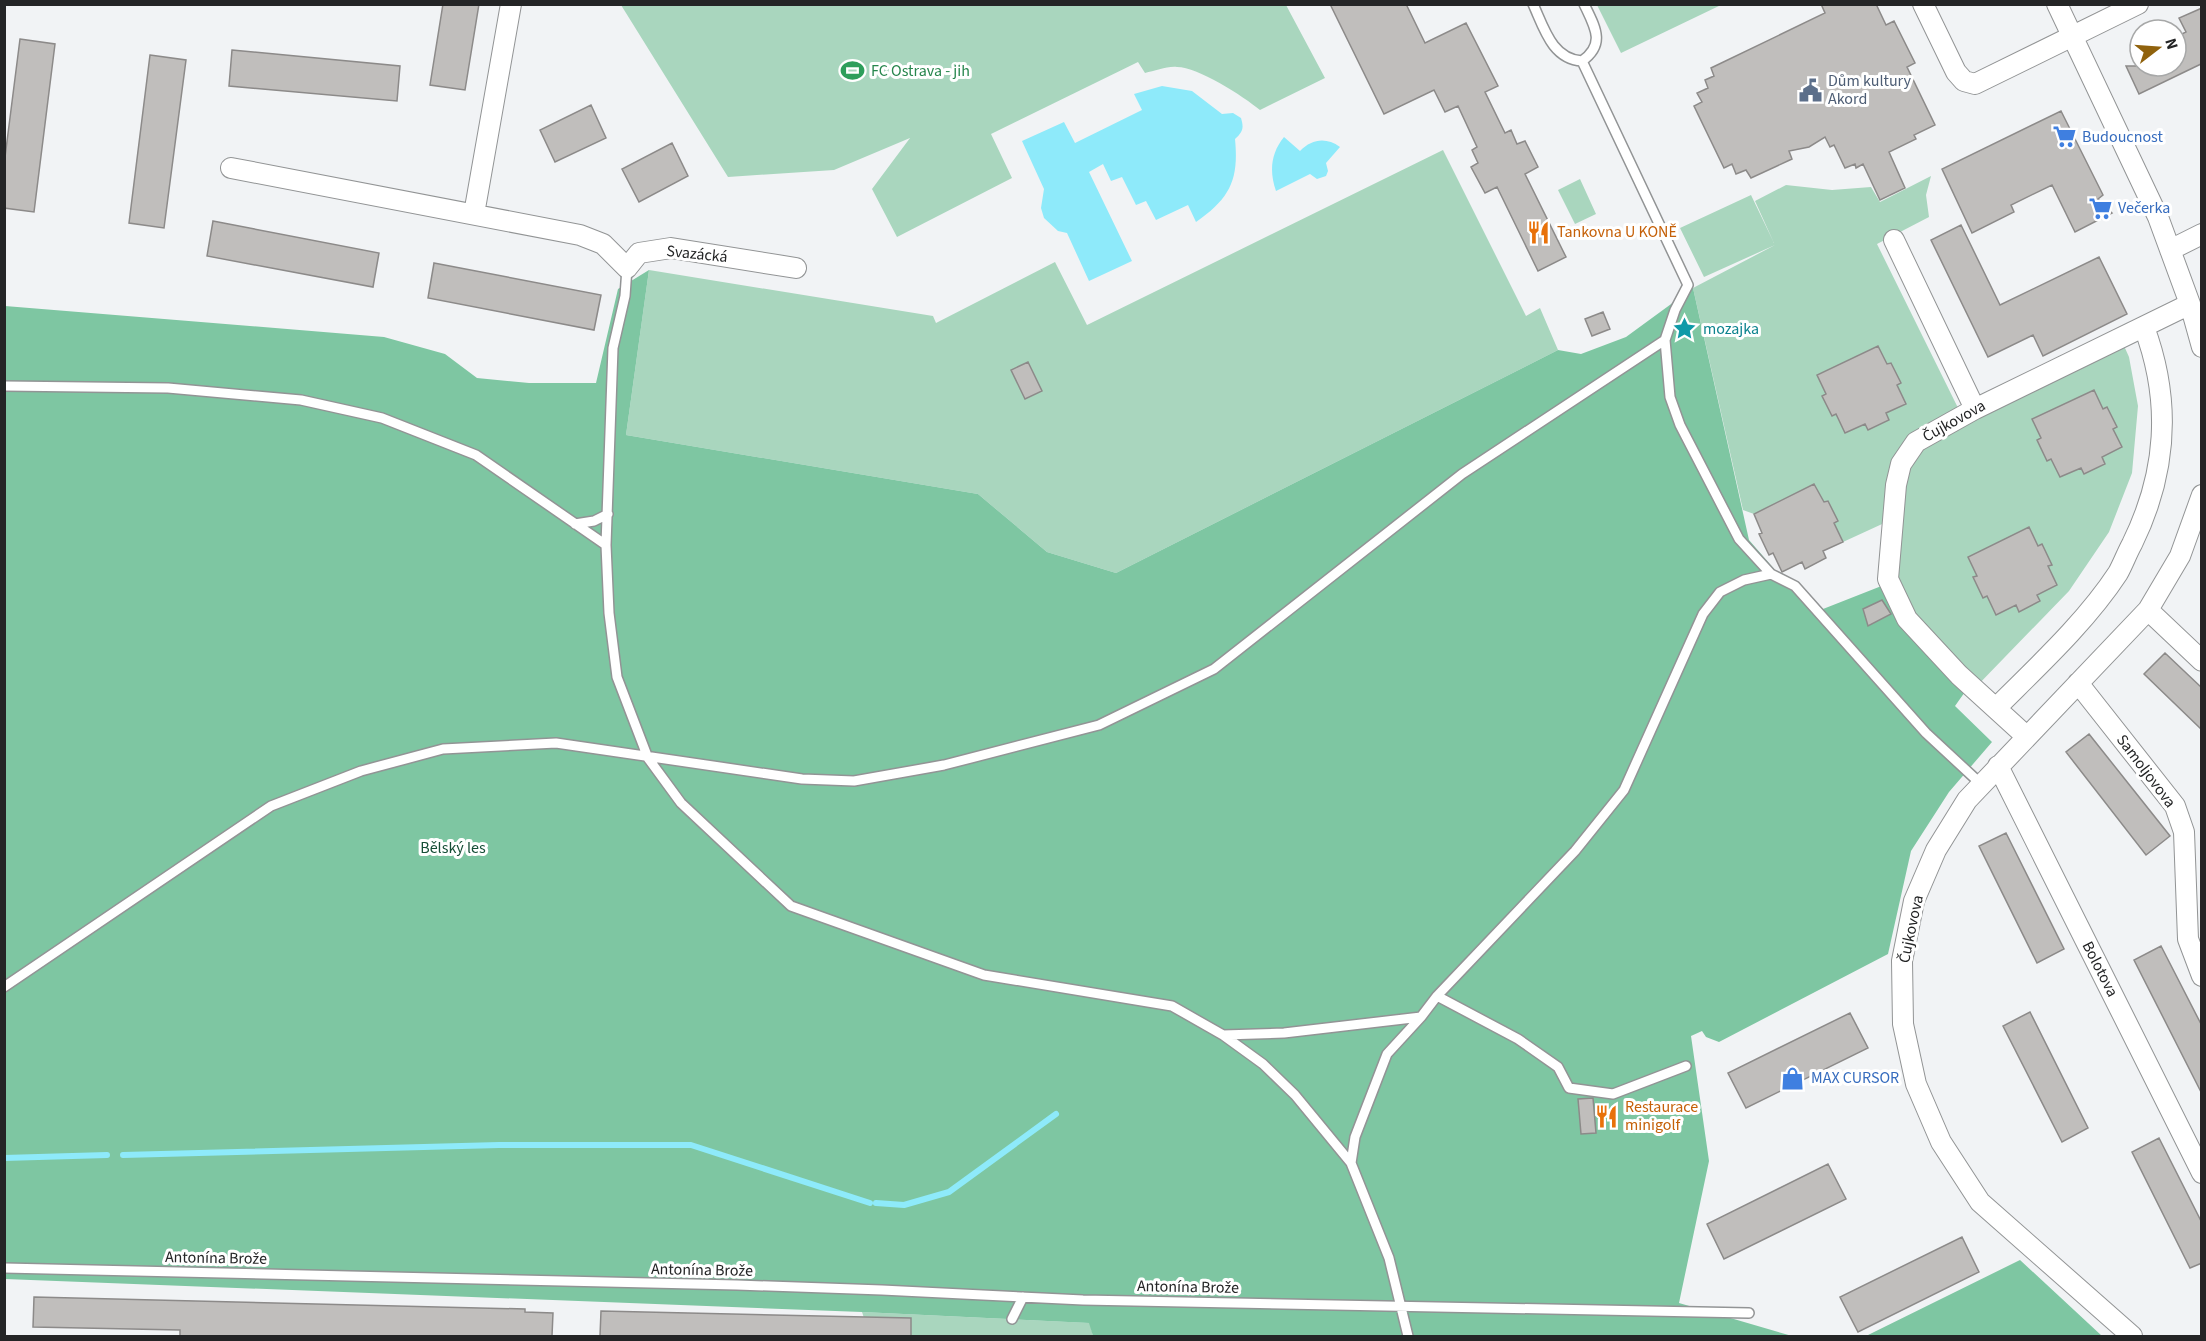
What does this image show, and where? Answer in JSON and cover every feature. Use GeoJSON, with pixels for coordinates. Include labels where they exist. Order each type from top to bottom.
{"type":"FeatureCollection","features":[{"type":"Feature","properties":{"kind":"street"},"geometry":{"type":"LineString","coordinates":[[474,214],[511,4]]}},
{"type":"Feature","properties":{"kind":"street"},"geometry":{"type":"LineString","coordinates":[[1923,4],[1956,72],[1964,81],[1970,83],[1979,83],[2138,4]]}},
{"type":"Feature","properties":{"kind":"street"},"geometry":{"type":"LineString","coordinates":[[2057,4],[2158,217],[2190,304],[2202,347]]}},
{"type":"Feature","properties":{"kind":"street"},"geometry":{"type":"LineString","coordinates":[[231,168],[580,235],[603,244],[627,268]]}},
{"type":"Feature","properties":{"kind":"street"},"geometry":{"type":"LineString","coordinates":[[2170,250],[2202,234]]}},
{"type":"Feature","properties":{"kind":"street"},"geometry":{"type":"LineString","coordinates":[[1894,240],[1975,409]]}},
{"type":"Feature","properties":{"kind":"street","name":"Svazácká"},"geometry":{"type":"LineString","coordinates":[[627,268],[639,253],[671,248],[796,268]]}},
{"type":"Feature","properties":{"kind":"street","name":"Čujkovova"},"geometry":{"type":"LineString","coordinates":[[2026,736],[1959,675],[1907,619],[1888,579],[1896,485],[1901,464],[1916,442],[1975,409],[2190,304]]}},
{"type":"Feature","properties":{"kind":"street"},"geometry":{"type":"LineString","coordinates":[[1996,708],[2071,633],[2118,572],[2146,516],[2162,455],[2161,396],[2153,350],[2144,327]]}},
{"type":"Feature","properties":{"kind":"street","name":"Čujkovova"},"geometry":{"type":"LineString","coordinates":[[2132,1336],[1980,1202],[1941,1142],[1916,1084],[1903,1023],[1902,961],[1914,902],[1936,850],[1967,800],[2148,610],[2197,526],[2202,495]]}},
{"type":"Feature","properties":{"kind":"street"},"geometry":{"type":"LineString","coordinates":[[2148,610],[2202,661]]}},
{"type":"Feature","properties":{"kind":"street","name":"Samoljovova"},"geometry":{"type":"LineString","coordinates":[[2078,683],[2175,806],[2184,832],[2188,939],[2202,976]]}},
{"type":"Feature","properties":{"kind":"street","name":"Bolotova"},"geometry":{"type":"LineString","coordinates":[[1998,766],[2202,1173]]}},
{"type":"Feature","properties":{"kind":"lane"},"geometry":{"type":"LineString","coordinates":[[1533,4],[1557,51],[1565,58],[1582,61],[1595,48],[1597,36],[1584,4]]}},
{"type":"Feature","properties":{"kind":"lane"},"geometry":{"type":"LineString","coordinates":[[1582,61],[1688,285],[1675,310],[1665,340],[1670,397],[1680,425],[1739,539],[1771,574],[1795,586],[1926,733],[1981,784]]}},
{"type":"Feature","properties":{"kind":"lane"},"geometry":{"type":"LineString","coordinates":[[627,268],[625,296],[613,348],[609,514],[606,545],[609,613],[617,677],[648,758],[681,803],[791,906],[984,975],[1172,1006],[1223,1035],[1263,1064],[1295,1095],[1351,1163],[1389,1258],[1408,1336]]}},
{"type":"Feature","properties":{"kind":"lane"},"geometry":{"type":"LineString","coordinates":[[4,987],[270,806],[361,771],[444,749],[556,743],[802,779],[854,781],[944,765],[1099,724],[1214,669],[1462,474],[1665,340]]}},
{"type":"Feature","properties":{"kind":"lane"},"geometry":{"type":"LineString","coordinates":[[4,386],[179,389],[301,400],[382,418],[476,455],[606,545]]}},
{"type":"Feature","properties":{"kind":"lane"},"geometry":{"type":"LineString","coordinates":[[575,524],[594,521],[609,514]]}},
{"type":"Feature","properties":{"kind":"lane"},"geometry":{"type":"LineString","coordinates":[[1351,1163],[1355,1137],[1387,1054],[1437,996],[1575,851],[1624,790],[1703,614],[1720,592],[1744,580],[1771,574]]}},
{"type":"Feature","properties":{"kind":"lane"},"geometry":{"type":"LineString","coordinates":[[1437,996],[1518,1039],[1558,1067],[1569,1088],[1613,1094],[1686,1066]]}},
{"type":"Feature","properties":{"kind":"lane"},"geometry":{"type":"LineString","coordinates":[[1223,1035],[1284,1033],[1421,1017]]}},
{"type":"Feature","properties":{"kind":"lane","name":"Antonína Brože"},"geometry":{"type":"LineString","coordinates":[[4,1268],[737,1285],[1083,1300],[1749,1313]]}},
{"type":"Feature","properties":{"kind":"lane"},"geometry":{"type":"LineString","coordinates":[[1012,1319],[1023,1297]]}},
{"type":"Feature","properties":{"kind":"green space","name":"FC Ostrava - jih"},"geometry":{"type":"Polygon","coordinates":[[[621,5],[1286,5],[1325,78],[1260,110],[1232,90],[1186,68],[1173,67],[1145,73],[1138,62],[991,134],[1012,178],[897,237],[872,189],[910,138],[834,170],[728,177],[621,5]]]}},
{"type":"Feature","properties":{"kind":"green space"},"geometry":{"type":"Polygon","coordinates":[[[1597,5],[1721,5],[1621,53],[1597,5]]]}},
{"type":"Feature","properties":{"kind":"green space"},"geometry":{"type":"Polygon","coordinates":[[[1443,150],[1526,316],[1540,308],[1558,350],[1116,573],[1047,552],[978,494],[626,435],[649,270],[933,316],[936,323],[1055,262],[1087,325],[1443,150]]]}},
{"type":"Feature","properties":{"kind":"green space"},"geometry":{"type":"Polygon","coordinates":[[[1931,176],[1926,195],[1929,217],[1877,244],[1962,416],[2121,339],[2129,357],[2138,406],[2132,473],[2109,532],[2069,591],[1974,689],[1959,675],[1888,579],[1893,519],[1843,542],[1834,523],[1838,521],[1828,501],[1824,502],[1814,484],[1754,514],[1743,510],[1693,288],[1775,245],[1704,277],[1680,228],[1751,195],[1774,243],[1755,201],[1786,185],[1832,190],[1871,187],[1880,202],[1931,176]]]}},
{"type":"Feature","properties":{"kind":"green space"},"geometry":{"type":"Polygon","coordinates":[[[1580,179],[1596,214],[1575,224],[1558,190],[1580,179]]]}},
{"type":"Feature","properties":{"kind":"green space","name":"Bělský les"},"geometry":{"type":"Polygon","coordinates":[[[649,270],[626,435],[978,494],[1047,552],[1116,573],[1558,350],[1581,354],[1626,337],[1693,288],[1749,540],[1789,586],[1823,609],[1884,585],[1967,689],[1955,706],[1992,742],[1949,792],[1911,851],[1888,954],[1719,1042],[1706,1037],[1702,1031],[1691,1036],[1709,1161],[1679,1303],[1792,1336],[1093,1336],[1089,1323],[5,1279],[5,306],[384,337],[445,354],[477,378],[529,383],[596,383],[618,289],[649,270]]]}},
{"type":"Feature","properties":{"kind":"green space"},"geometry":{"type":"Polygon","coordinates":[[[2020,1260],[2102,1336],[1866,1336],[2020,1260]]]}},
{"type":"Feature","properties":{"kind":"green space"},"geometry":{"type":"Polygon","coordinates":[[[862,1312],[1090,1323],[1093,1336],[870,1336],[862,1312]]]}},
{"type":"Feature","properties":{"kind":"water"},"geometry":{"type":"Polygon","coordinates":[[[1162,86],[1192,91],[1222,114],[1233,113],[1241,118],[1243,127],[1235,139],[1235,166],[1230,187],[1217,205],[1196,222],[1188,205],[1156,220],[1146,201],[1136,205],[1122,177],[1111,181],[1103,164],[1089,172],[1132,261],[1089,281],[1067,233],[1058,231],[1044,218],[1041,208],[1044,189],[1022,141],[1064,122],[1075,143],[1142,110],[1134,94],[1162,86]]]}},
{"type":"Feature","properties":{"kind":"water"},"geometry":{"type":"Polygon","coordinates":[[[1284,137],[1300,151],[1309,144],[1319,141],[1330,142],[1340,147],[1326,163],[1328,171],[1326,176],[1317,179],[1310,174],[1276,191],[1272,176],[1272,162],[1276,149],[1284,137]]]}},
{"type":"Feature","properties":{"kind":"building"},"geometry":{"type":"Polygon","coordinates":[[[443,4],[479,4],[465,90],[430,85],[443,4]]]}},
{"type":"Feature","properties":{"kind":"building"},"geometry":{"type":"Polygon","coordinates":[[[1330,4],[1406,4],[1425,43],[1466,23],[1498,86],[1485,92],[1505,133],[1511,130],[1517,144],[1525,141],[1538,167],[1525,174],[1566,257],[1538,271],[1497,187],[1485,193],[1471,167],[1478,163],[1472,150],[1477,147],[1458,106],[1445,112],[1434,90],[1384,114],[1330,4]]]}},
{"type":"Feature","properties":{"kind":"building","name":"Dům kultury Akord"},"geometry":{"type":"Polygon","coordinates":[[[1821,4],[1876,4],[1886,25],[1894,21],[1915,63],[1907,67],[1935,125],[1914,135],[1916,139],[1889,152],[1905,188],[1880,200],[1863,164],[1856,168],[1855,164],[1845,168],[1834,145],[1830,147],[1825,137],[1809,147],[1789,151],[1792,159],[1751,178],[1746,170],[1736,174],[1732,164],[1724,168],[1694,106],[1702,102],[1697,93],[1708,88],[1705,80],[1714,76],[1711,68],[1825,13],[1821,4]]]}},
{"type":"Feature","properties":{"kind":"building"},"geometry":{"type":"Polygon","coordinates":[[[2202,8],[2202,65],[2188,70],[2188,18],[2179,18],[2202,8]]]}},
{"type":"Feature","properties":{"kind":"building"},"geometry":{"type":"Polygon","coordinates":[[[20,39],[55,44],[34,212],[4,208],[4,165],[20,39]]]}},
{"type":"Feature","properties":{"kind":"building"},"geometry":{"type":"Polygon","coordinates":[[[232,50],[400,66],[397,101],[229,86],[232,50]]]}},
{"type":"Feature","properties":{"kind":"building"},"geometry":{"type":"Polygon","coordinates":[[[150,55],[186,60],[164,228],[129,223],[150,55]]]}},
{"type":"Feature","properties":{"kind":"building"},"geometry":{"type":"Polygon","coordinates":[[[2132,78],[2172,78],[2139,94],[2132,78]]]}},
{"type":"Feature","properties":{"kind":"building"},"geometry":{"type":"Polygon","coordinates":[[[591,105],[606,138],[555,162],[540,130],[591,105]]]}},
{"type":"Feature","properties":{"kind":"building"},"geometry":{"type":"Polygon","coordinates":[[[2061,111],[2103,195],[2098,199],[2112,213],[2075,232],[2052,185],[2011,205],[2014,212],[1972,233],[1942,169],[2061,111]]]}},
{"type":"Feature","properties":{"kind":"building"},"geometry":{"type":"Polygon","coordinates":[[[672,143],[688,176],[639,202],[622,169],[672,143]]]}},
{"type":"Feature","properties":{"kind":"building"},"geometry":{"type":"Polygon","coordinates":[[[213,221],[379,253],[373,287],[207,256],[213,221]]]}},
{"type":"Feature","properties":{"kind":"building"},"geometry":{"type":"Polygon","coordinates":[[[1961,225],[2000,305],[2099,257],[2127,314],[2043,356],[2033,335],[1988,357],[1931,240],[1961,225]]]}},
{"type":"Feature","properties":{"kind":"building"},"geometry":{"type":"Polygon","coordinates":[[[434,263],[601,295],[594,330],[428,298],[434,263]]]}},
{"type":"Feature","properties":{"kind":"building"},"geometry":{"type":"Polygon","coordinates":[[[1603,312],[1610,329],[1592,336],[1585,319],[1603,312]]]}},
{"type":"Feature","properties":{"kind":"building"},"geometry":{"type":"Polygon","coordinates":[[[1878,346],[1887,364],[1891,363],[1901,383],[1897,385],[1906,404],[1886,413],[1889,420],[1868,430],[1865,424],[1845,433],[1836,414],[1832,416],[1822,396],[1826,394],[1817,375],[1878,346]]]}},
{"type":"Feature","properties":{"kind":"building"},"geometry":{"type":"Polygon","coordinates":[[[1028,362],[1042,391],[1025,399],[1011,370],[1028,362]]]}},
{"type":"Feature","properties":{"kind":"building"},"geometry":{"type":"Polygon","coordinates":[[[2094,390],[2103,409],[2107,407],[2117,427],[2113,429],[2122,447],[2102,457],[2105,464],[2084,474],[2081,468],[2060,477],[2051,459],[2047,461],[2037,440],[2041,438],[2032,419],[2094,390]]]}},
{"type":"Feature","properties":{"kind":"building"},"geometry":{"type":"Polygon","coordinates":[[[1814,484],[1824,502],[1828,501],[1838,521],[1834,523],[1843,542],[1823,551],[1826,558],[1805,569],[1802,562],[1782,572],[1773,553],[1769,555],[1759,534],[1762,533],[1754,514],[1814,484]]]}},
{"type":"Feature","properties":{"kind":"building"},"geometry":{"type":"Polygon","coordinates":[[[2029,527],[2038,546],[2042,544],[2052,565],[2048,566],[2057,585],[2037,595],[2040,601],[2019,612],[2016,605],[1996,615],[1987,596],[1983,598],[1973,577],[1977,576],[1968,557],[2029,527]]]}},
{"type":"Feature","properties":{"kind":"building"},"geometry":{"type":"Polygon","coordinates":[[[1882,600],[1891,614],[1868,626],[1863,609],[1882,600]]]}},
{"type":"Feature","properties":{"kind":"building"},"geometry":{"type":"Polygon","coordinates":[[[2165,653],[2202,688],[2202,730],[2144,674],[2165,653]]]}},
{"type":"Feature","properties":{"kind":"building"},"geometry":{"type":"Polygon","coordinates":[[[2089,734],[2170,836],[2146,855],[2066,752],[2089,734]]]}},
{"type":"Feature","properties":{"kind":"building"},"geometry":{"type":"Polygon","coordinates":[[[2006,833],[2064,949],[2037,963],[1979,846],[2006,833]]]}},
{"type":"Feature","properties":{"kind":"building"},"geometry":{"type":"Polygon","coordinates":[[[2161,946],[2202,1026],[2202,1094],[2134,960],[2161,946]]]}},
{"type":"Feature","properties":{"kind":"building"},"geometry":{"type":"Polygon","coordinates":[[[2030,1012],[2088,1128],[2062,1142],[2003,1026],[2030,1012]]]}},
{"type":"Feature","properties":{"kind":"building"},"geometry":{"type":"Polygon","coordinates":[[[1850,1013],[1868,1048],[1746,1108],[1728,1073],[1850,1013]]]}},
{"type":"Feature","properties":{"kind":"building"},"geometry":{"type":"Polygon","coordinates":[[[1593,1098],[1596,1133],[1581,1134],[1578,1099],[1593,1098]]]}},
{"type":"Feature","properties":{"kind":"building"},"geometry":{"type":"Polygon","coordinates":[[[2159,1138],[2202,1223],[2202,1263],[2190,1268],[2132,1152],[2159,1138]]]}},
{"type":"Feature","properties":{"kind":"building"},"geometry":{"type":"Polygon","coordinates":[[[1828,1164],[1846,1199],[1724,1259],[1707,1224],[1828,1164]]]}},
{"type":"Feature","properties":{"kind":"building"},"geometry":{"type":"Polygon","coordinates":[[[1962,1237],[1979,1272],[1858,1332],[1840,1297],[1962,1237]]]}},
{"type":"Feature","properties":{"kind":"building"},"geometry":{"type":"Polygon","coordinates":[[[34,1297],[525,1309],[525,1312],[553,1313],[552,1336],[180,1336],[180,1330],[33,1327],[34,1297]]]}},
{"type":"Feature","properties":{"kind":"building"},"geometry":{"type":"Polygon","coordinates":[[[601,1311],[911,1318],[911,1336],[600,1336],[601,1311]]]}},
{"type":"Feature","properties":{"kind":"waterway"},"geometry":{"type":"LineString","coordinates":[[876,1203],[904,1205],[949,1192],[1056,1114]]}},
{"type":"Feature","properties":{"kind":"waterway"},"geometry":{"type":"LineString","coordinates":[[123,1155],[499,1145],[691,1145],[870,1203]]}},
{"type":"Feature","properties":{"kind":"waterway"},"geometry":{"type":"LineString","coordinates":[[4,1158],[107,1155]]}},
{"type":"Feature","properties":{"kind":"place","name":"FC Ostrava - jih"},"geometry":{"type":"Point","coordinates":[853,71]}},
{"type":"Feature","properties":{"kind":"place","name":"Dům kultury Akord"},"geometry":{"type":"Point","coordinates":[1810,90]}},
{"type":"Feature","properties":{"kind":"place","name":"Budoucnost"},"geometry":{"type":"Point","coordinates":[2064,137]}},
{"type":"Feature","properties":{"kind":"place","name":"Večerka"},"geometry":{"type":"Point","coordinates":[2100,208]}},
{"type":"Feature","properties":{"kind":"place","name":"Tankovna U KONĚ"},"geometry":{"type":"Point","coordinates":[1539,232]}},
{"type":"Feature","properties":{"kind":"place","name":"mozajka"},"geometry":{"type":"Point","coordinates":[1685,329]}},
{"type":"Feature","properties":{"kind":"place","name":"MAX CURSOR"},"geometry":{"type":"Point","coordinates":[1793,1078]}},
{"type":"Feature","properties":{"kind":"place","name":"Restaurace minigolf"},"geometry":{"type":"Point","coordinates":[1607,1116]}}]}
